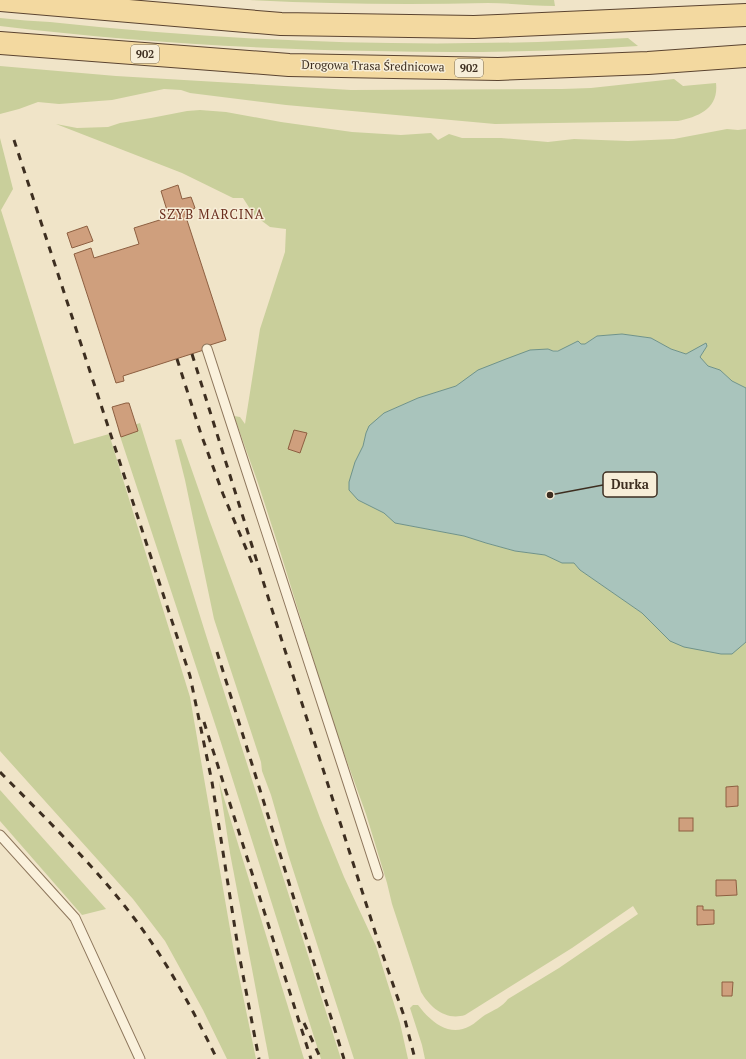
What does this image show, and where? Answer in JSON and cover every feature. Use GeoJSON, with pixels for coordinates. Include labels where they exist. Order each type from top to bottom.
{"type":"FeatureCollection","features":[{"type":"Feature","properties":{"kind":"main road"},"geometry":{"type":"LineString","coordinates":[[0,0],[281,24],[474,27],[746,15]]}},
{"type":"Feature","properties":{"kind":"main road","name":"Drogowa Trasa Średnicowa"},"geometry":{"type":"LineString","coordinates":[[0,43],[290,65],[498,69],[648,63],[746,56]]}},
{"type":"Feature","properties":{"kind":"lane"},"geometry":{"type":"LineString","coordinates":[[207,349],[378,875]]}},
{"type":"Feature","properties":{"kind":"lane"},"geometry":{"type":"LineString","coordinates":[[0,835],[75,918],[140,1059]]}},
{"type":"Feature","properties":{"kind":"green space"},"geometry":{"type":"Polygon","coordinates":[[[250,0],[554,0],[555,6],[496,3],[369,4],[250,0]]]}},
{"type":"Feature","properties":{"kind":"green space"},"geometry":{"type":"Polygon","coordinates":[[[0,18],[194,35],[266,39],[339,42],[483,43],[628,38],[638,46],[539,51],[408,52],[234,46],[93,36],[0,26],[0,18]]]}},
{"type":"Feature","properties":{"kind":"green space"},"geometry":{"type":"Polygon","coordinates":[[[0,66],[116,76],[351,90],[562,89],[591,88],[674,79],[683,86],[716,83],[716,92],[711,105],[706,110],[693,117],[678,121],[495,124],[286,105],[190,93],[181,90],[164,89],[112,100],[59,104],[38,102],[0,114],[0,66]]]}},
{"type":"Feature","properties":{"kind":"green space"},"geometry":{"type":"Polygon","coordinates":[[[200,110],[226,112],[281,122],[352,132],[401,135],[431,133],[438,140],[449,134],[462,138],[501,138],[548,142],[574,139],[628,141],[674,139],[727,129],[746,129],[746,388],[732,381],[720,370],[708,366],[700,357],[707,346],[686,354],[671,349],[651,338],[622,334],[597,336],[585,344],[581,344],[578,341],[560,350],[556,351],[548,349],[456,386],[418,398],[384,413],[366,433],[363,446],[355,462],[358,500],[384,513],[395,523],[464,536],[515,551],[545,555],[562,563],[574,563],[580,570],[642,613],[658,629],[704,650],[721,654],[746,642],[746,1059],[425,1059],[410,1008],[413,1005],[418,1005],[434,1022],[447,1029],[462,1029],[472,1025],[506,1002],[508,999],[559,968],[638,914],[633,906],[572,948],[465,1015],[451,1016],[439,1011],[429,1003],[421,992],[392,904],[366,814],[332,720],[279,548],[234,416],[240,417],[245,424],[260,329],[285,252],[286,229],[270,227],[254,215],[243,198],[233,198],[182,173],[56,124],[77,128],[108,127],[120,123],[200,110]]]}},
{"type":"Feature","properties":{"kind":"green space"},"geometry":{"type":"Polygon","coordinates":[[[0,138],[13,189],[1,210],[74,444],[109,434],[190,697],[234,952],[256,1059],[227,1059],[203,1010],[165,941],[133,899],[0,751],[0,138]]]}},
{"type":"Feature","properties":{"kind":"green space"},"geometry":{"type":"Polygon","coordinates":[[[140,423],[341,1059],[321,1059],[217,730],[118,430],[140,423]]]}},
{"type":"Feature","properties":{"kind":"green space"},"geometry":{"type":"Polygon","coordinates":[[[181,439],[210,522],[320,818],[344,877],[376,946],[400,1023],[408,1059],[354,1059],[288,854],[271,795],[262,771],[261,762],[214,619],[185,480],[175,440],[181,439]]]}},
{"type":"Feature","properties":{"kind":"green space"},"geometry":{"type":"Polygon","coordinates":[[[219,782],[304,1059],[269,1059],[230,853],[219,782]]]}},
{"type":"Feature","properties":{"kind":"green space"},"geometry":{"type":"Polygon","coordinates":[[[0,790],[106,909],[82,915],[0,821],[0,790]]]}},
{"type":"Feature","properties":{"kind":"water"},"geometry":{"type":"Polygon","coordinates":[[[622,334],[651,338],[671,349],[686,354],[706,343],[707,346],[700,357],[708,366],[720,370],[732,381],[746,388],[746,642],[732,654],[721,654],[684,647],[670,641],[642,613],[580,570],[574,563],[562,563],[545,555],[515,551],[464,536],[395,523],[384,513],[358,500],[349,490],[349,482],[355,462],[363,446],[369,426],[384,413],[418,398],[456,386],[478,370],[530,350],[548,349],[558,351],[578,341],[581,344],[585,344],[597,336],[622,334]]]}},
{"type":"Feature","properties":{"kind":"building"},"geometry":{"type":"Polygon","coordinates":[[[178,185],[182,199],[191,197],[195,208],[185,214],[226,340],[210,345],[210,348],[123,376],[124,381],[116,383],[74,254],[91,248],[94,258],[139,244],[134,228],[166,218],[170,220],[161,191],[178,185]]]}},
{"type":"Feature","properties":{"kind":"building"},"geometry":{"type":"Polygon","coordinates":[[[87,226],[93,241],[72,248],[67,233],[87,226]]]}},
{"type":"Feature","properties":{"kind":"building"},"geometry":{"type":"Polygon","coordinates":[[[129,403],[138,431],[121,437],[112,407],[129,403]]]}},
{"type":"Feature","properties":{"kind":"building"},"geometry":{"type":"Polygon","coordinates":[[[294,430],[307,433],[300,453],[288,449],[294,430]]]}},
{"type":"Feature","properties":{"kind":"building"},"geometry":{"type":"Polygon","coordinates":[[[738,786],[738,806],[726,807],[726,787],[738,786]]]}},
{"type":"Feature","properties":{"kind":"building"},"geometry":{"type":"Polygon","coordinates":[[[679,818],[693,818],[693,831],[679,831],[679,818]]]}},
{"type":"Feature","properties":{"kind":"building"},"geometry":{"type":"Polygon","coordinates":[[[716,880],[736,880],[737,895],[716,896],[716,880]]]}},
{"type":"Feature","properties":{"kind":"building"},"geometry":{"type":"Polygon","coordinates":[[[697,906],[703,906],[703,910],[714,910],[714,924],[697,925],[697,906]]]}},
{"type":"Feature","properties":{"kind":"building"},"geometry":{"type":"Polygon","coordinates":[[[722,982],[733,982],[732,996],[722,996],[722,982]]]}},
{"type":"Feature","properties":{"kind":"railway"},"geometry":{"type":"LineString","coordinates":[[14,140],[190,676],[212,782],[239,954],[259,1059]]}},
{"type":"Feature","properties":{"kind":"railway"},"geometry":{"type":"LineString","coordinates":[[192,354],[379,944],[404,1016],[415,1059]]}},
{"type":"Feature","properties":{"kind":"railway"},"geometry":{"type":"LineString","coordinates":[[177,359],[201,434],[223,494],[253,565]]}},
{"type":"Feature","properties":{"kind":"railway"},"geometry":{"type":"LineString","coordinates":[[217,652],[344,1059]]}},
{"type":"Feature","properties":{"kind":"railway"},"geometry":{"type":"LineString","coordinates":[[204,722],[311,1059]]}},
{"type":"Feature","properties":{"kind":"railway"},"geometry":{"type":"LineString","coordinates":[[0,772],[52,825],[119,898],[158,951],[199,1022],[217,1059]]}},
{"type":"Feature","properties":{"kind":"railway"},"geometry":{"type":"LineString","coordinates":[[304,1023],[321,1059]]}},
{"type":"Feature","properties":{"kind":"place","name":"Durka"},"geometry":{"type":"Point","coordinates":[550,495]}},
{"type":"Feature","properties":{"kind":"district","name":"SZYB MARCINA"},"geometry":{"type":"Point","coordinates":[212,214]}}]}
